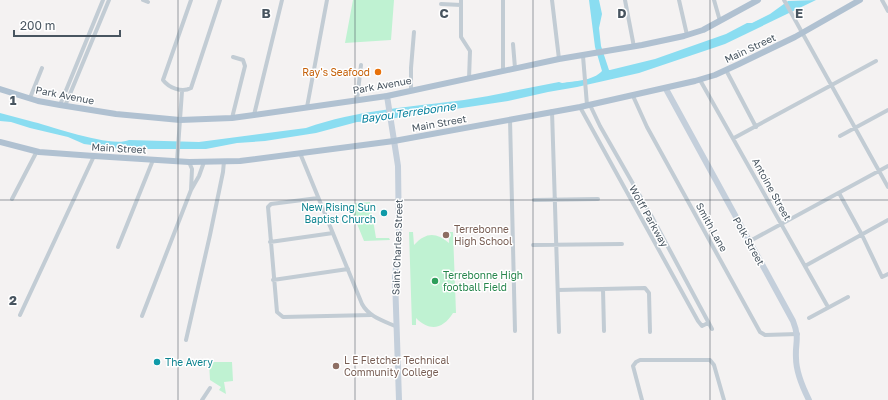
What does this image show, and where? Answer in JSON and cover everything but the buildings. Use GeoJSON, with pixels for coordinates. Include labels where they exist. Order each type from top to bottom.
{"type":"FeatureCollection","features":[{"type":"Feature","properties":{"kind":"main road","name":"Main Street"},"geometry":{"type":"LineString","coordinates":[[0,142],[37,151],[177,162],[204,162],[300,153],[394,141],[580,107],[700,80],[726,70],[803,33],[860,0]]}},
{"type":"Feature","properties":{"kind":"main road","name":"Park Avenue"},"geometry":{"type":"LineString","coordinates":[[0,89],[62,106],[116,114],[153,116],[180,120],[232,118],[387,96],[559,59],[634,47],[688,35],[720,21],[754,1]]}},
{"type":"Feature","properties":{"kind":"street"},"geometry":{"type":"LineString","coordinates":[[62,106],[102,0]]}},
{"type":"Feature","properties":{"kind":"street"},"geometry":{"type":"LineString","coordinates":[[62,106],[109,0]]}},
{"type":"Feature","properties":{"kind":"street"},"geometry":{"type":"LineString","coordinates":[[143,0],[148,2]]}},
{"type":"Feature","properties":{"kind":"street"},"geometry":{"type":"LineString","coordinates":[[191,0],[163,80],[166,85],[182,91],[187,91],[191,88],[220,0]]}},
{"type":"Feature","properties":{"kind":"street"},"geometry":{"type":"LineString","coordinates":[[254,115],[282,0]]}},
{"type":"Feature","properties":{"kind":"street"},"geometry":{"type":"LineString","coordinates":[[307,107],[328,0]]}},
{"type":"Feature","properties":{"kind":"street"},"geometry":{"type":"LineString","coordinates":[[503,0],[503,71]]}},
{"type":"Feature","properties":{"kind":"street"},"geometry":{"type":"LineString","coordinates":[[552,0],[559,59]]}},
{"type":"Feature","properties":{"kind":"street"},"geometry":{"type":"LineString","coordinates":[[625,0],[634,47]]}},
{"type":"Feature","properties":{"kind":"street"},"geometry":{"type":"LineString","coordinates":[[679,0],[688,35]]}},
{"type":"Feature","properties":{"kind":"street"},"geometry":{"type":"LineString","coordinates":[[714,0],[720,21]]}},
{"type":"Feature","properties":{"kind":"street"},"geometry":{"type":"LineString","coordinates":[[785,0],[888,187]]}},
{"type":"Feature","properties":{"kind":"street"},"geometry":{"type":"LineString","coordinates":[[882,0],[888,12]]}},
{"type":"Feature","properties":{"kind":"street"},"geometry":{"type":"LineString","coordinates":[[441,4],[461,2],[461,36],[470,52],[469,79]]}},
{"type":"Feature","properties":{"kind":"street"},"geometry":{"type":"LineString","coordinates":[[411,90],[414,32]]}},
{"type":"Feature","properties":{"kind":"street"},"geometry":{"type":"LineString","coordinates":[[513,44],[515,68]]}},
{"type":"Feature","properties":{"kind":"street"},"geometry":{"type":"LineString","coordinates":[[583,56],[585,89],[588,105],[652,217],[712,329]]}},
{"type":"Feature","properties":{"kind":"street"},"geometry":{"type":"LineString","coordinates":[[232,118],[245,66],[243,60],[233,57]]}},
{"type":"Feature","properties":{"kind":"street"},"geometry":{"type":"LineString","coordinates":[[734,138],[876,61]]}},
{"type":"Feature","properties":{"kind":"street"},"geometry":{"type":"LineString","coordinates":[[357,100],[361,65]]}},
{"type":"Feature","properties":{"kind":"street"},"geometry":{"type":"LineString","coordinates":[[30,98],[42,68]]}},
{"type":"Feature","properties":{"kind":"street"},"geometry":{"type":"LineString","coordinates":[[726,70],[756,127]]}},
{"type":"Feature","properties":{"kind":"street","name":"Antoine Street"},"geometry":{"type":"LineString","coordinates":[[700,80],[828,307]]}},
{"type":"Feature","properties":{"kind":"street","name":"Polk Street"},"geometry":{"type":"LineString","coordinates":[[666,88],[794,321],[798,334],[796,359],[800,376],[809,400]]}},
{"type":"Feature","properties":{"kind":"street"},"geometry":{"type":"LineString","coordinates":[[177,162],[182,91]]}},
{"type":"Feature","properties":{"kind":"street","name":"Saint Charles Street"},"geometry":{"type":"LineString","coordinates":[[387,96],[398,166],[399,239],[395,278],[399,400]]}},
{"type":"Feature","properties":{"kind":"street","name":"Smith Lane"},"geometry":{"type":"LineString","coordinates":[[633,96],[647,127],[760,332],[765,335],[798,334]]}},
{"type":"Feature","properties":{"kind":"street","name":"Wolff Parkway"},"geometry":{"type":"LineString","coordinates":[[580,107],[698,321],[702,326],[708,323]]}},
{"type":"Feature","properties":{"kind":"street"},"geometry":{"type":"LineString","coordinates":[[840,136],[888,110]]}},
{"type":"Feature","properties":{"kind":"street"},"geometry":{"type":"LineString","coordinates":[[552,111],[559,332]]}},
{"type":"Feature","properties":{"kind":"street"},"geometry":{"type":"LineString","coordinates":[[510,119],[515,331]]}},
{"type":"Feature","properties":{"kind":"street"},"geometry":{"type":"LineString","coordinates":[[593,130],[600,126]]}},
{"type":"Feature","properties":{"kind":"street"},"geometry":{"type":"LineString","coordinates":[[12,198],[37,151]]}},
{"type":"Feature","properties":{"kind":"street"},"geometry":{"type":"LineString","coordinates":[[300,153],[362,304],[371,314],[397,327]]}},
{"type":"Feature","properties":{"kind":"street"},"geometry":{"type":"LineString","coordinates":[[20,315],[94,156]]}},
{"type":"Feature","properties":{"kind":"street"},"geometry":{"type":"LineString","coordinates":[[118,247],[153,160]]}},
{"type":"Feature","properties":{"kind":"street"},"geometry":{"type":"LineString","coordinates":[[186,340],[210,235],[224,161]]}},
{"type":"Feature","properties":{"kind":"street"},"geometry":{"type":"LineString","coordinates":[[189,162],[192,169],[190,182],[191,190]]}},
{"type":"Feature","properties":{"kind":"street"},"geometry":{"type":"LineString","coordinates":[[142,316],[191,190],[199,176],[204,162]]}},
{"type":"Feature","properties":{"kind":"street"},"geometry":{"type":"LineString","coordinates":[[750,241],[888,166]]}},
{"type":"Feature","properties":{"kind":"street"},"geometry":{"type":"LineString","coordinates":[[839,193],[862,235],[882,277],[888,274]]}},
{"type":"Feature","properties":{"kind":"street"},"geometry":{"type":"LineString","coordinates":[[318,198],[271,204],[268,207],[276,310],[280,316],[371,314]]}},
{"type":"Feature","properties":{"kind":"street"},"geometry":{"type":"LineString","coordinates":[[534,200],[598,198]]}},
{"type":"Feature","properties":{"kind":"street"},"geometry":{"type":"LineString","coordinates":[[805,266],[888,220]]}},
{"type":"Feature","properties":{"kind":"street"},"geometry":{"type":"LineString","coordinates":[[270,242],[333,233]]}},
{"type":"Feature","properties":{"kind":"street"},"geometry":{"type":"LineString","coordinates":[[533,246],[622,244]]}},
{"type":"Feature","properties":{"kind":"street"},"geometry":{"type":"LineString","coordinates":[[273,280],[348,269]]}},
{"type":"Feature","properties":{"kind":"street"},"geometry":{"type":"LineString","coordinates":[[603,289],[604,331]]}},
{"type":"Feature","properties":{"kind":"street"},"geometry":{"type":"LineString","coordinates":[[558,290],[646,289],[649,293],[650,332]]}},
{"type":"Feature","properties":{"kind":"street"},"geometry":{"type":"LineString","coordinates":[[809,318],[848,297]]}},
{"type":"Feature","properties":{"kind":"street"},"geometry":{"type":"LineString","coordinates":[[642,400],[633,366],[640,360],[710,360],[714,364],[724,400]]}},
{"type":"Feature","properties":{"kind":"street"},"geometry":{"type":"LineString","coordinates":[[202,400],[210,388]]}},
{"type":"Feature","properties":{"kind":"green space"},"geometry":{"type":"Polygon","coordinates":[[[353,0],[394,0],[391,40],[345,43],[353,0]]]}},
{"type":"Feature","properties":{"kind":"green space"},"geometry":{"type":"Polygon","coordinates":[[[370,202],[376,238],[389,238],[390,240],[364,241],[349,204],[370,202]]]}},
{"type":"Feature","properties":{"kind":"green space"},"geometry":{"type":"Polygon","coordinates":[[[409,232],[413,232],[414,245],[423,238],[431,235],[440,237],[449,243],[449,232],[453,232],[456,313],[453,313],[445,322],[436,327],[426,325],[416,318],[416,325],[412,325],[409,232]]]}},
{"type":"Feature","properties":{"kind":"green space"},"geometry":{"type":"Polygon","coordinates":[[[209,362],[232,362],[233,381],[224,382],[226,394],[219,390],[221,387],[210,380],[209,362]]]}},
{"type":"Feature","properties":{"kind":"water","name":"Bayou Terrebonne"},"geometry":{"type":"Polygon","coordinates":[[[589,0],[599,0],[602,14],[599,28],[601,46],[610,70],[655,59],[726,34],[747,23],[752,23],[770,14],[788,1],[816,0],[725,44],[639,73],[508,101],[376,121],[357,122],[316,133],[265,141],[237,143],[206,149],[136,149],[136,151],[84,144],[68,137],[11,122],[0,121],[0,113],[95,139],[109,141],[120,142],[129,140],[199,142],[306,128],[364,113],[464,100],[559,82],[562,83],[583,80],[594,77],[602,71],[595,47],[589,0]]]}},
{"type":"Feature","properties":{"kind":"place","name":"Ray's Seafood"},"geometry":{"type":"Point","coordinates":[378,72]}},
{"type":"Feature","properties":{"kind":"place","name":"New Rising Sun Baptist Church"},"geometry":{"type":"Point","coordinates":[384,213]}},
{"type":"Feature","properties":{"kind":"place","name":"Terrebonne High School"},"geometry":{"type":"Point","coordinates":[446,235]}},
{"type":"Feature","properties":{"kind":"place","name":"Terrebonne High football Field"},"geometry":{"type":"Point","coordinates":[435,281]}},
{"type":"Feature","properties":{"kind":"place","name":"The Avery"},"geometry":{"type":"Point","coordinates":[157,362]}},
{"type":"Feature","properties":{"kind":"place","name":"L E Fletcher Technical Community College"},"geometry":{"type":"Point","coordinates":[336,366]}}]}
